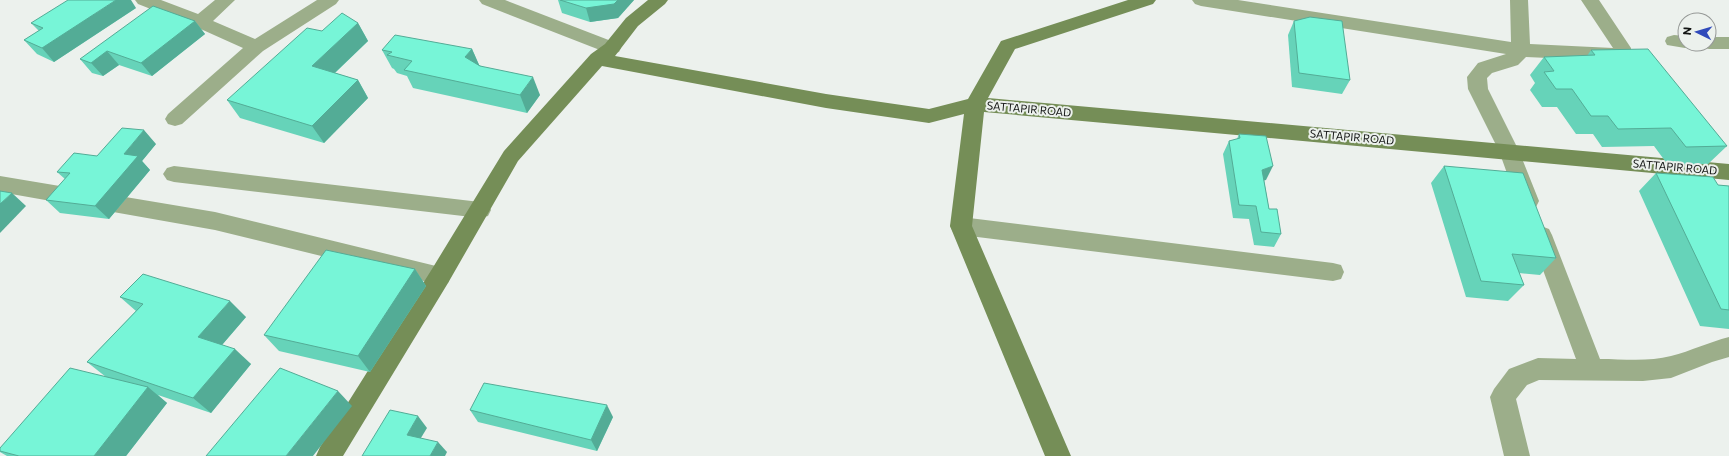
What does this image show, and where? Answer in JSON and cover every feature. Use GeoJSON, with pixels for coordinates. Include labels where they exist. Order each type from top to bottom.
{"type":"FeatureCollection","features":[{"type":"Feature","properties":{"kind":"street"},"geometry":{"type":"LineString","coordinates":[[144,0],[200,22],[256,47]]}},
{"type":"Feature","properties":{"kind":"street"},"geometry":{"type":"LineString","coordinates":[[200,22],[226,0]]}},
{"type":"Feature","properties":{"kind":"street"},"geometry":{"type":"LineString","coordinates":[[175,119],[256,47],[330,0]]}},
{"type":"Feature","properties":{"kind":"street"},"geometry":{"type":"LineString","coordinates":[[488,0],[605,54]]}},
{"type":"Feature","properties":{"kind":"street"},"geometry":{"type":"LineString","coordinates":[[329,456],[440,276],[511,156],[605,54],[632,22],[659,0]]}},
{"type":"Feature","properties":{"kind":"street"},"geometry":{"type":"LineString","coordinates":[[1058,456],[961,226],[975,104],[1008,45],[1147,0]]}},
{"type":"Feature","properties":{"kind":"street"},"geometry":{"type":"LineString","coordinates":[[1201,0],[1521,50],[1616,55],[1622,53],[1622,48],[1590,0]]}},
{"type":"Feature","properties":{"kind":"street"},"geometry":{"type":"LineString","coordinates":[[1519,0],[1521,50]]}},
{"type":"Feature","properties":{"kind":"street"},"geometry":{"type":"LineString","coordinates":[[1717,43],[1729,43]]}},
{"type":"Feature","properties":{"kind":"street"},"geometry":{"type":"LineString","coordinates":[[1521,50],[1510,60],[1485,68],[1477,77],[1478,89],[1509,151],[1592,369]]}},
{"type":"Feature","properties":{"kind":"street","name":"SATTAPIR ROAD"},"geometry":{"type":"LineString","coordinates":[[605,54],[826,101],[929,116],[975,104],[1729,172]]}},
{"type":"Feature","properties":{"kind":"street"},"geometry":{"type":"LineString","coordinates":[[174,174],[480,210]]}},
{"type":"Feature","properties":{"kind":"street"},"geometry":{"type":"LineString","coordinates":[[0,184],[215,221],[440,276]]}},
{"type":"Feature","properties":{"kind":"street"},"geometry":{"type":"LineString","coordinates":[[961,226],[1333,272]]}},
{"type":"Feature","properties":{"kind":"street"},"geometry":{"type":"LineString","coordinates":[[1518,456],[1503,397],[1518,377],[1538,368],[1643,370],[1671,367],[1710,352],[1729,347]]}},
{"type":"Feature","properties":{"kind":"building"},"geometry":{"type":"Polygon","coordinates":[[[68,0],[116,0],[42,48],[24,40],[43,28],[31,23],[68,0]]]}},
{"type":"Feature","properties":{"kind":"building"},"geometry":{"type":"Polygon","coordinates":[[[560,0],[618,0],[614,4],[586,8],[560,0]]]}},
{"type":"Feature","properties":{"kind":"building"},"geometry":{"type":"Polygon","coordinates":[[[153,6],[195,21],[141,63],[107,51],[91,63],[80,59],[153,6]]]}},
{"type":"Feature","properties":{"kind":"building"},"geometry":{"type":"Polygon","coordinates":[[[342,13],[358,23],[312,66],[358,80],[312,126],[227,100],[307,28],[322,31],[342,13]]]}},
{"type":"Feature","properties":{"kind":"building"},"geometry":{"type":"Polygon","coordinates":[[[1310,17],[1342,21],[1350,80],[1299,73],[1294,21],[1310,17]]]}},
{"type":"Feature","properties":{"kind":"building"},"geometry":{"type":"Polygon","coordinates":[[[395,35],[472,49],[465,57],[480,66],[533,77],[520,95],[404,70],[412,61],[387,55],[392,52],[382,50],[395,35]]]}},
{"type":"Feature","properties":{"kind":"building"},"geometry":{"type":"Polygon","coordinates":[[[1648,49],[1727,146],[1686,147],[1671,128],[1618,129],[1608,116],[1591,116],[1572,89],[1556,89],[1544,72],[1554,71],[1544,57],[1595,55],[1591,50],[1648,49]]]}},
{"type":"Feature","properties":{"kind":"building"},"geometry":{"type":"Polygon","coordinates":[[[122,128],[144,130],[124,154],[138,156],[95,206],[46,200],[70,173],[57,172],[74,153],[97,156],[122,128]]]}},
{"type":"Feature","properties":{"kind":"building"},"geometry":{"type":"Polygon","coordinates":[[[1239,134],[1266,136],[1273,166],[1262,170],[1269,209],[1277,209],[1281,234],[1261,232],[1256,206],[1239,205],[1229,141],[1240,138],[1239,134]]]}},
{"type":"Feature","properties":{"kind":"building"},"geometry":{"type":"Polygon","coordinates":[[[1444,166],[1523,173],[1556,258],[1512,254],[1524,285],[1481,281],[1444,166]]]}},
{"type":"Feature","properties":{"kind":"building"},"geometry":{"type":"Polygon","coordinates":[[[1656,173],[1713,177],[1718,185],[1729,186],[1729,310],[1721,309],[1656,173]]]}},
{"type":"Feature","properties":{"kind":"building"},"geometry":{"type":"Polygon","coordinates":[[[0,191],[12,193],[0,204],[0,191]]]}},
{"type":"Feature","properties":{"kind":"building"},"geometry":{"type":"Polygon","coordinates":[[[326,250],[415,269],[358,356],[264,335],[326,250]]]}},
{"type":"Feature","properties":{"kind":"building"},"geometry":{"type":"Polygon","coordinates":[[[143,274],[230,301],[198,337],[235,349],[193,398],[87,362],[143,304],[120,297],[143,274]]]}},
{"type":"Feature","properties":{"kind":"building"},"geometry":{"type":"Polygon","coordinates":[[[70,368],[148,387],[94,456],[19,456],[0,451],[0,448],[70,368]]]}},
{"type":"Feature","properties":{"kind":"building"},"geometry":{"type":"Polygon","coordinates":[[[280,368],[338,391],[286,456],[206,456],[280,368]]]}},
{"type":"Feature","properties":{"kind":"building"},"geometry":{"type":"Polygon","coordinates":[[[484,383],[607,405],[591,440],[470,410],[484,383]]]}},
{"type":"Feature","properties":{"kind":"building"},"geometry":{"type":"Polygon","coordinates":[[[390,410],[418,416],[407,435],[438,442],[430,456],[362,456],[390,410]]]}}]}
